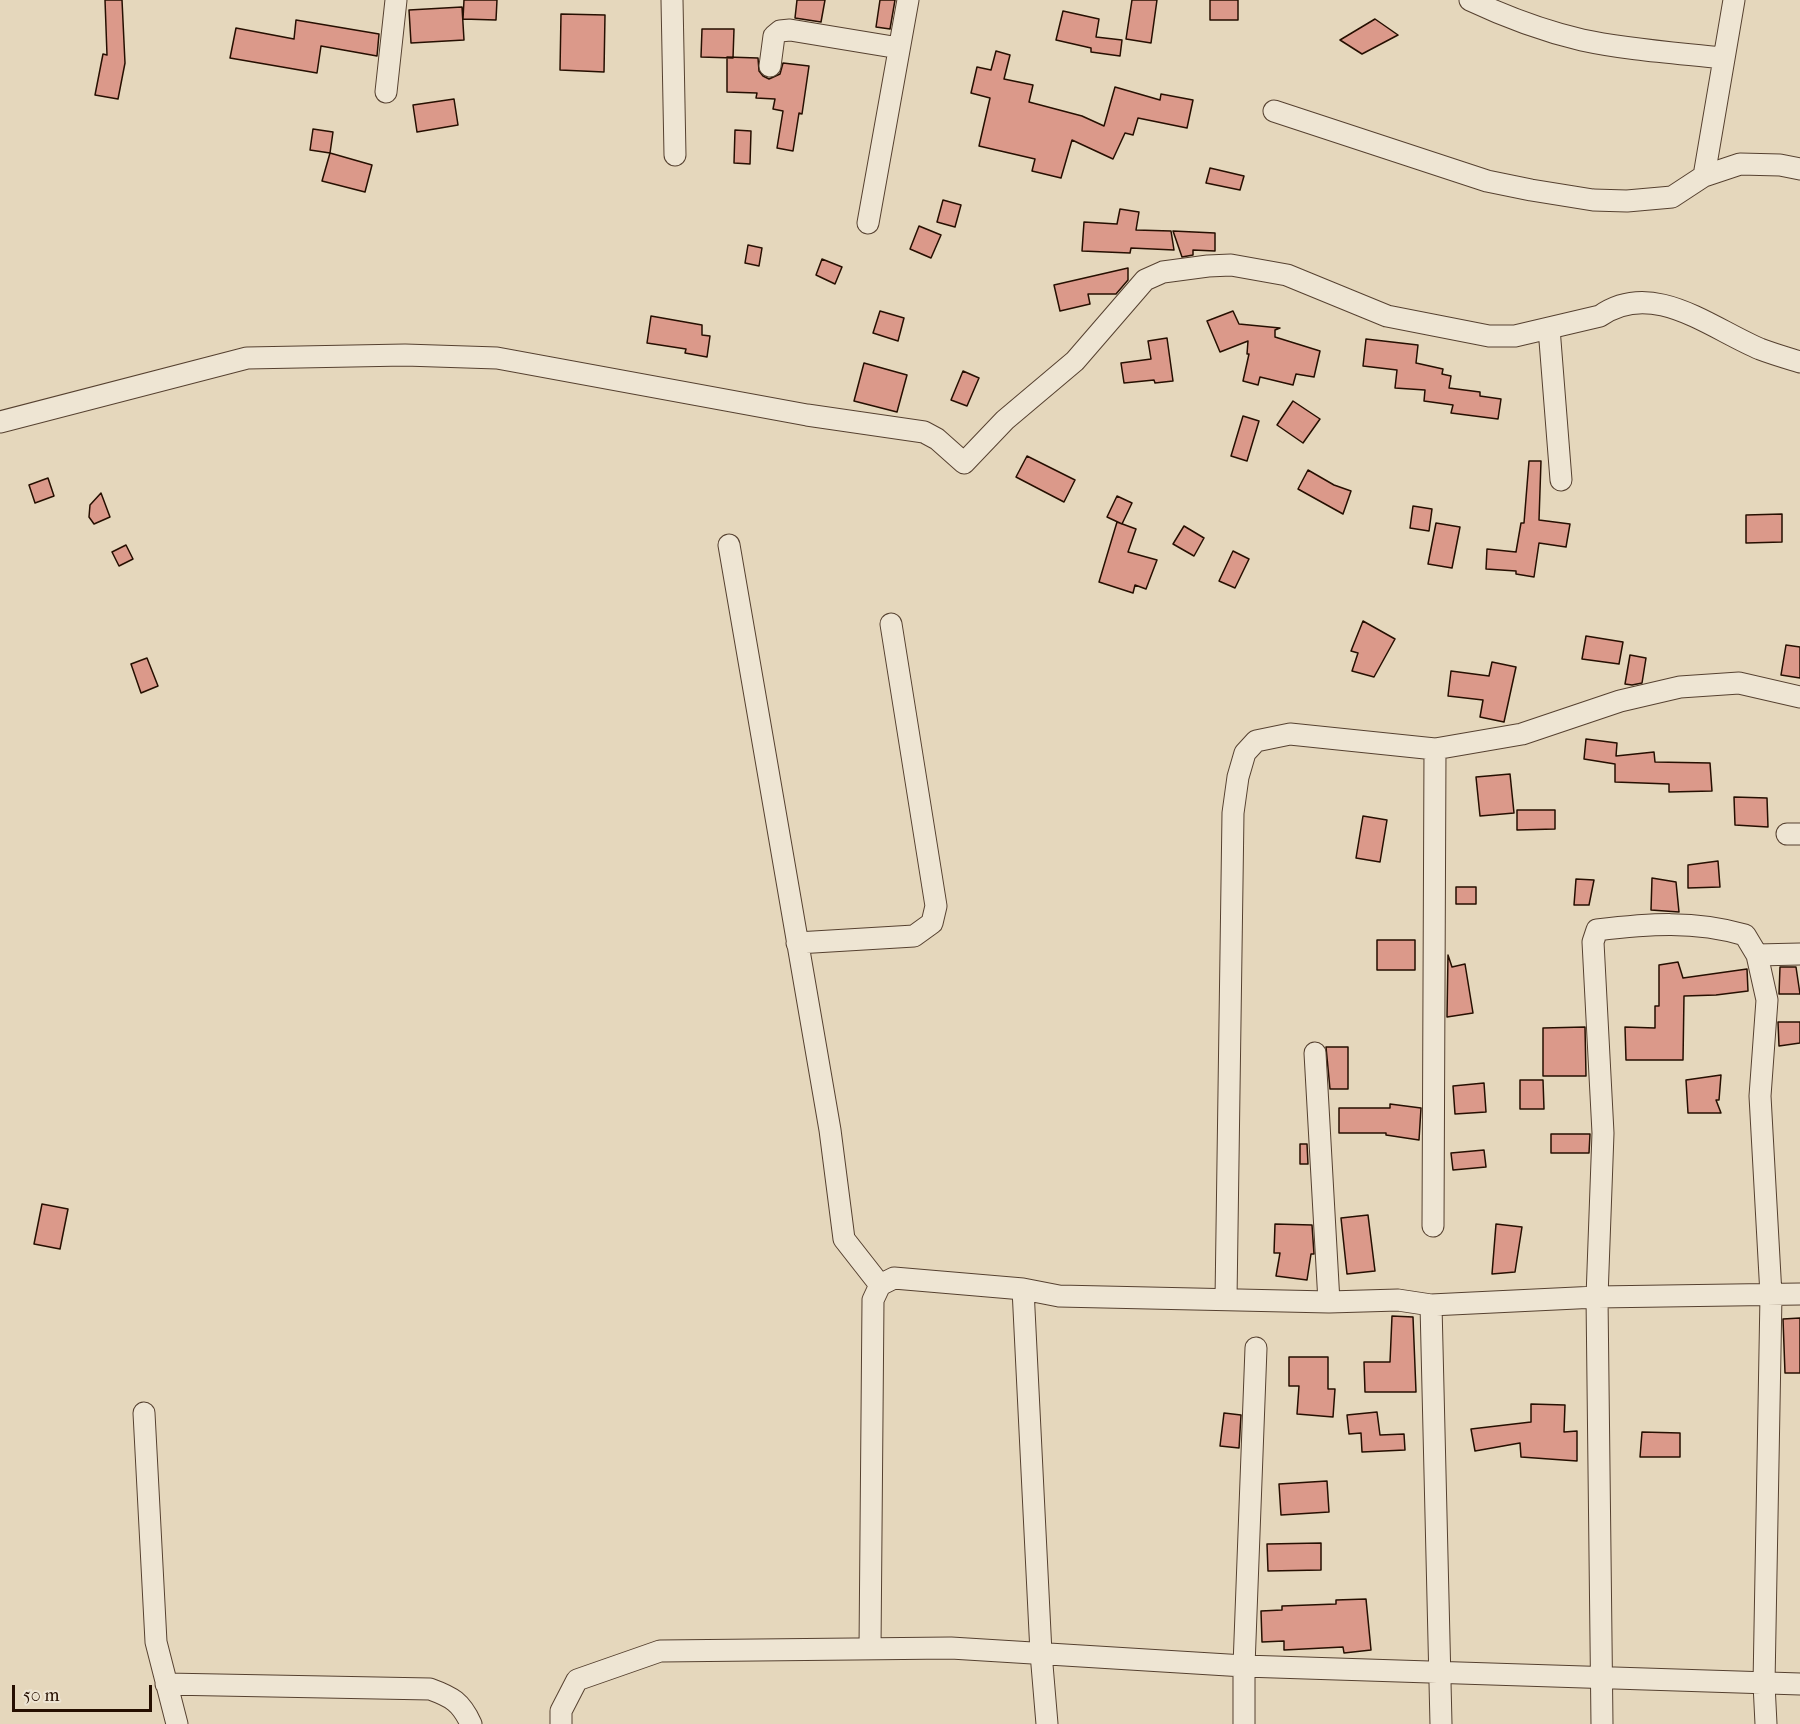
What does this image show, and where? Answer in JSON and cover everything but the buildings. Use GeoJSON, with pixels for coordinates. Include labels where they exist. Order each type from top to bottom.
{"type":"FeatureCollection","features":[{"type":"Feature","properties":{"kind":"street"},"geometry":{"type":"LineString","coordinates":[[386,92],[396,0]]}},
{"type":"Feature","properties":{"kind":"street"},"geometry":{"type":"LineString","coordinates":[[672,0],[675,155]]}},
{"type":"Feature","properties":{"kind":"street"},"geometry":{"type":"LineString","coordinates":[[868,223],[908,0]]}},
{"type":"Feature","properties":{"kind":"street"},"geometry":{"type":"LineString","coordinates":[[1470,0],[1501,15],[1581,39],[1612,45],[1723,58]]}},
{"type":"Feature","properties":{"kind":"street"},"geometry":{"type":"LineString","coordinates":[[1704,176],[1734,0]]}},
{"type":"Feature","properties":{"kind":"street"},"geometry":{"type":"LineString","coordinates":[[770,66],[774,36],[780,31],[790,30],[899,48]]}},
{"type":"Feature","properties":{"kind":"street"},"geometry":{"type":"LineString","coordinates":[[1274,111],[1487,181],[1593,200],[1627,201],[1672,197],[1704,176],[1740,164],[1780,165],[1800,169]]}},
{"type":"Feature","properties":{"kind":"street"},"geometry":{"type":"LineString","coordinates":[[0,422],[247,358],[405,355],[497,358],[807,415],[924,432],[937,439],[964,462],[1005,420],[1074,361],[1145,280],[1163,272],[1208,266],[1231,266],[1287,275],[1387,316],[1489,336],[1515,336],[1600,316],[1627,303],[1647,302],[1681,310],[1759,348],[1800,362]]}},
{"type":"Feature","properties":{"kind":"street"},"geometry":{"type":"LineString","coordinates":[[1549,328],[1561,480]]}},
{"type":"Feature","properties":{"kind":"street"},"geometry":{"type":"LineString","coordinates":[[729,545],[830,1130],[844,1239],[880,1285]]}},
{"type":"Feature","properties":{"kind":"street"},"geometry":{"type":"LineString","coordinates":[[797,943],[914,936],[932,922],[936,906],[891,624]]}},
{"type":"Feature","properties":{"kind":"street"},"geometry":{"type":"LineString","coordinates":[[1226,1299],[1233,813],[1238,777],[1245,753],[1256,741],[1290,734],[1435,749],[1522,734],[1620,700],[1680,687],[1738,683],[1800,697]]}},
{"type":"Feature","properties":{"kind":"street"},"geometry":{"type":"LineString","coordinates":[[1432,1226],[1435,749]]}},
{"type":"Feature","properties":{"kind":"street"},"geometry":{"type":"LineString","coordinates":[[1602,1724],[1597,1297],[1603,1133],[1593,942],[1597,930],[1648,924],[1718,927],[1744,935],[1757,955],[1767,1000],[1760,1096],[1771,1295],[1764,1684],[1766,1724]]}},
{"type":"Feature","properties":{"kind":"street"},"geometry":{"type":"LineString","coordinates":[[1757,955],[1800,954]]}},
{"type":"Feature","properties":{"kind":"street"},"geometry":{"type":"LineString","coordinates":[[1315,1053],[1329,1302]]}},
{"type":"Feature","properties":{"kind":"street"},"geometry":{"type":"LineString","coordinates":[[870,1648],[873,1300],[880,1285],[894,1278],[1023,1289],[1059,1296],[1329,1302],[1398,1300],[1431,1305],[1597,1297],[1800,1294]]}},
{"type":"Feature","properties":{"kind":"street"},"geometry":{"type":"LineString","coordinates":[[1023,1289],[1041,1653],[1047,1724]]}},
{"type":"Feature","properties":{"kind":"street"},"geometry":{"type":"LineString","coordinates":[[1431,1305],[1441,1724]]}},
{"type":"Feature","properties":{"kind":"street"},"geometry":{"type":"LineString","coordinates":[[1244,1724],[1244,1666],[1256,1348]]}},
{"type":"Feature","properties":{"kind":"street"},"geometry":{"type":"LineString","coordinates":[[144,1413],[156,1642],[177,1724]]}},
{"type":"Feature","properties":{"kind":"street"},"geometry":{"type":"LineString","coordinates":[[561,1724],[561,1711],[577,1680],[660,1651],[951,1648],[1244,1666],[1800,1684]]}},
{"type":"Feature","properties":{"kind":"street"},"geometry":{"type":"LineString","coordinates":[[166,1684],[430,1689],[451,1697],[464,1709],[471,1724]]}}]}
